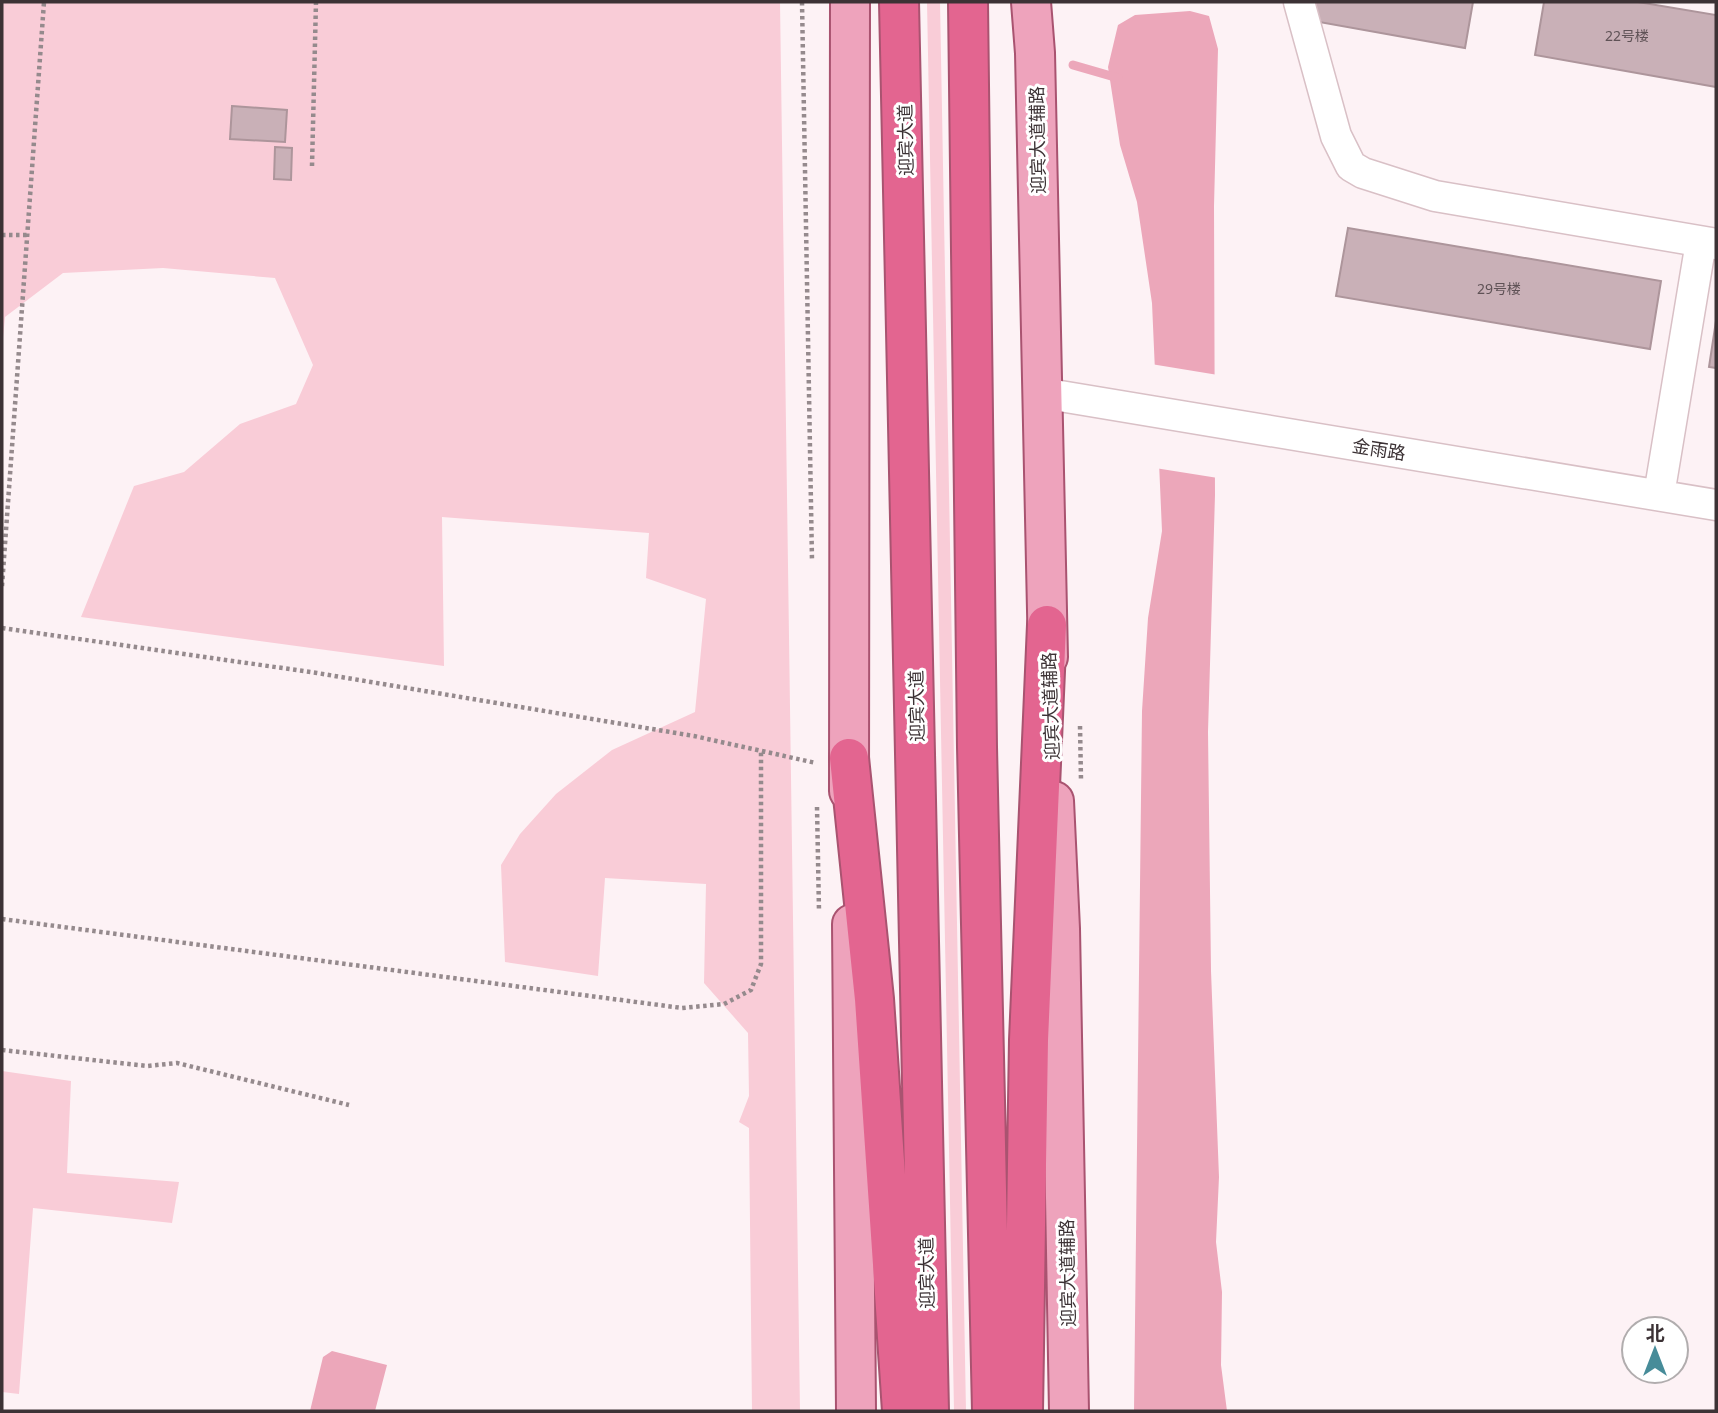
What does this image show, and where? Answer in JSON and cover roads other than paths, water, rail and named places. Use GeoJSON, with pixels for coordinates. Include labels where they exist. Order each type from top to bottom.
{"type":"FeatureCollection","features":[{"type":"Feature","properties":{"kind":"highway","name":"迎宾大道"},"geometry":{"type":"LineString","coordinates":[[900,2],[929,1411]]}},
{"type":"Feature","properties":{"kind":"highway"},"geometry":{"type":"LineString","coordinates":[[968,2],[977,747],[992,1411]]}},
{"type":"Feature","properties":{"kind":"highway"},"geometry":{"type":"LineString","coordinates":[[1023,1411],[1029,1040],[1047,625]]}},
{"type":"Feature","properties":{"kind":"highway"},"geometry":{"type":"LineString","coordinates":[[832,761],[874,999],[902,1411]]}},
{"type":"Feature","properties":{"kind":"main road"},"geometry":{"type":"LineString","coordinates":[[850,2],[832,761],[856,1411]]}},
{"type":"Feature","properties":{"kind":"main road","name":"迎宾大道辅路"},"geometry":{"type":"LineString","coordinates":[[1031,2],[1036,66],[1047,625],[1060,929],[1069,1411]]}},
{"type":"Feature","properties":{"kind":"street"},"geometry":{"type":"LineString","coordinates":[[1299,2],[1336,136],[1351,166],[1363,173],[1435,196],[1709,243],[1659,495]]}},
{"type":"Feature","properties":{"kind":"street","name":"金雨路"},"geometry":{"type":"LineString","coordinates":[[1042,393],[1716,505]]}},
{"type":"Feature","properties":{"kind":"waterway"},"geometry":{"type":"LineString","coordinates":[[1073,65],[1118,78]]}}]}
